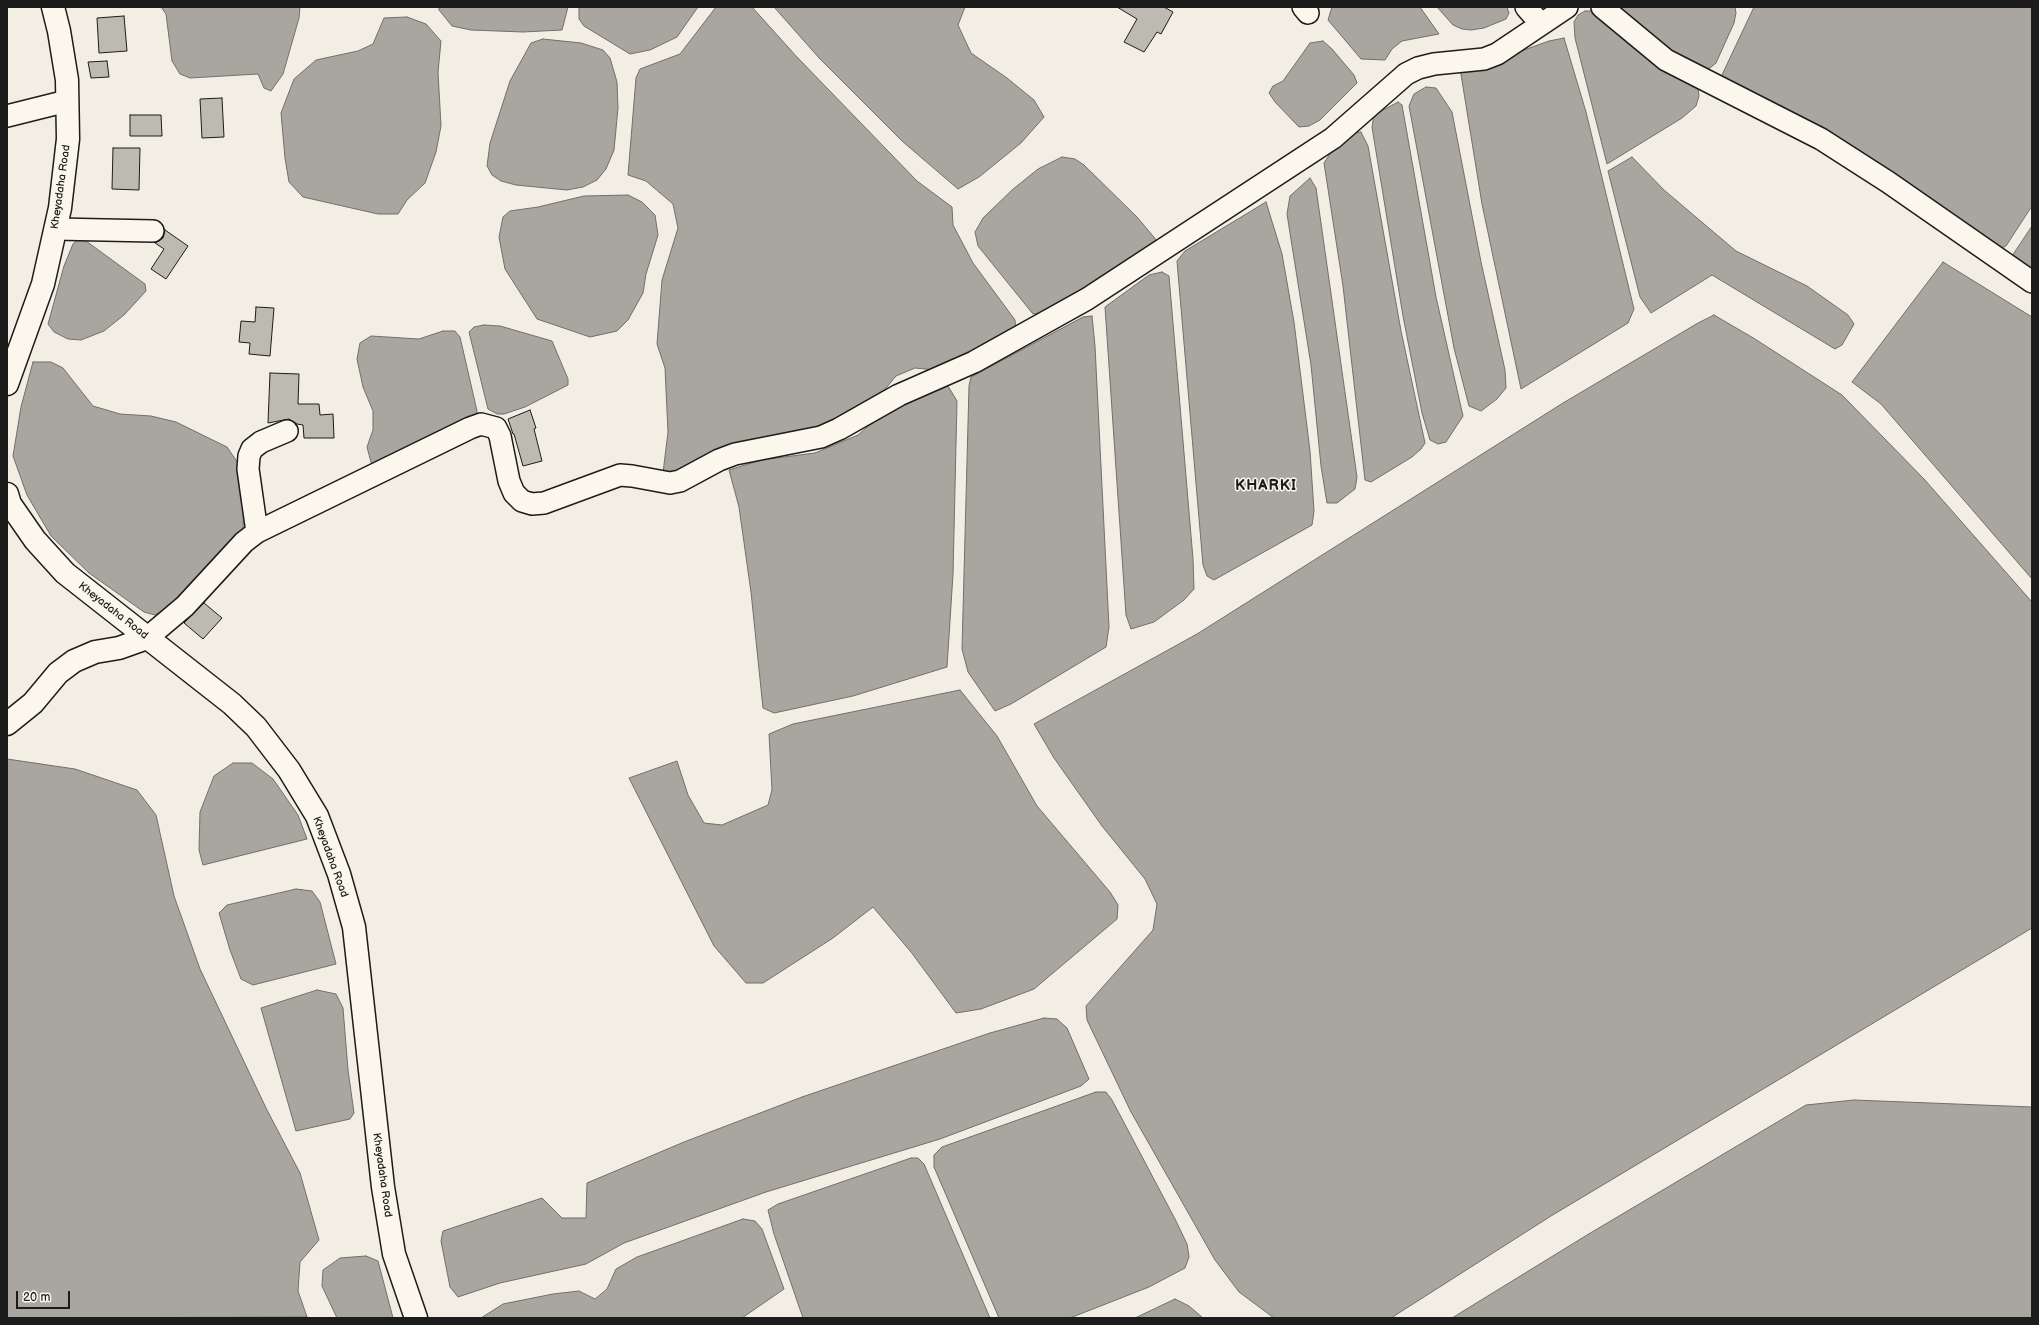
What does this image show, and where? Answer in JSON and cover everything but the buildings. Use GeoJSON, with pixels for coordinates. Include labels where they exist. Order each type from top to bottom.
{"type":"FeatureCollection","features":[{"type":"Feature","properties":{"kind":"main road","name":"Kheyadaha Road"},"geometry":{"type":"LineString","coordinates":[[7,384],[43,284],[60,208],[68,139],[67,80],[59,31],[53,7]]}},
{"type":"Feature","properties":{"kind":"main road","name":"Kheyadaha Road"},"geometry":{"type":"LineString","coordinates":[[7,494],[10,504],[35,540],[65,573],[232,704],[256,727],[289,770],[317,816],[339,874],[354,927],[383,1187],[394,1254],[416,1318]]}},
{"type":"Feature","properties":{"kind":"main road"},"geometry":{"type":"LineString","coordinates":[[7,724],[33,703],[58,673],[74,661],[95,652],[119,648],[147,638]]}},
{"type":"Feature","properties":{"kind":"street"},"geometry":{"type":"LineString","coordinates":[[1526,7],[1541,24]]}},
{"type":"Feature","properties":{"kind":"street"},"geometry":{"type":"LineString","coordinates":[[147,638],[185,606],[244,542],[257,532],[481,424],[496,428],[500,436],[509,481],[514,493],[522,501],[532,504],[544,503],[620,475],[670,483],[680,481],[719,460],[735,454],[821,437],[839,429],[893,398],[974,362],[1087,299],[1333,138],[1406,74],[1418,68],[1434,64],[1484,59],[1497,54],[1567,7]]}},
{"type":"Feature","properties":{"kind":"street"},"geometry":{"type":"LineString","coordinates":[[1602,7],[1666,60],[1821,139],[1888,182],[2032,282]]}},
{"type":"Feature","properties":{"kind":"street"},"geometry":{"type":"LineString","coordinates":[[7,116],[67,101]]}},
{"type":"Feature","properties":{"kind":"street"},"geometry":{"type":"LineString","coordinates":[[56,229],[153,231]]}},
{"type":"Feature","properties":{"kind":"street"},"geometry":{"type":"LineString","coordinates":[[257,532],[248,469],[249,456],[252,449],[261,442],[288,431]]}},
{"type":"Feature","properties":{"kind":"shaded area"},"geometry":{"type":"Polygon","coordinates":[[[161,7],[300,7],[299,18],[283,74],[271,91],[264,88],[258,74],[190,78],[180,74],[172,61],[166,14],[161,7]]]}},
{"type":"Feature","properties":{"kind":"shaded area"},"geometry":{"type":"Polygon","coordinates":[[[439,7],[568,7],[562,30],[523,32],[471,30],[452,26],[439,10],[439,7]]]}},
{"type":"Feature","properties":{"kind":"shaded area"},"geometry":{"type":"Polygon","coordinates":[[[579,7],[698,7],[677,37],[650,50],[630,54],[584,26],[579,19],[579,7]]]}},
{"type":"Feature","properties":{"kind":"shaded area"},"geometry":{"type":"Polygon","coordinates":[[[716,7],[752,7],[796,56],[917,181],[952,207],[953,225],[973,263],[1015,320],[1016,332],[945,371],[915,368],[896,376],[877,399],[835,425],[676,477],[663,473],[668,432],[665,368],[657,344],[662,280],[678,228],[673,204],[646,181],[628,175],[636,78],[640,69],[680,54],[716,7]]]}},
{"type":"Feature","properties":{"kind":"shaded area"},"geometry":{"type":"Polygon","coordinates":[[[774,7],[965,7],[958,25],[971,53],[1007,78],[1034,100],[1044,117],[1021,143],[979,177],[958,189],[902,141],[820,59],[774,7]]]}},
{"type":"Feature","properties":{"kind":"shaded area"},"geometry":{"type":"Polygon","coordinates":[[[1332,7],[1420,7],[1439,34],[1402,41],[1392,49],[1385,60],[1361,59],[1328,20],[1332,7]]]}},
{"type":"Feature","properties":{"kind":"shaded area"},"geometry":{"type":"Polygon","coordinates":[[[1437,7],[1507,7],[1509,13],[1506,19],[1484,28],[1471,30],[1462,29],[1453,25],[1437,7]]]}},
{"type":"Feature","properties":{"kind":"shaded area"},"geometry":{"type":"Polygon","coordinates":[[[1609,7],[1735,7],[1736,13],[1734,23],[1716,63],[1710,68],[1700,71],[1686,65],[1609,7]]]}},
{"type":"Feature","properties":{"kind":"shaded area"},"geometry":{"type":"Polygon","coordinates":[[[1754,7],[2032,7],[2032,206],[2006,246],[1998,250],[1721,77],[1754,7]]]}},
{"type":"Feature","properties":{"kind":"shaded area"},"geometry":{"type":"Polygon","coordinates":[[[1585,11],[1593,11],[1698,88],[1699,96],[1696,106],[1682,118],[1607,164],[1575,38],[1574,22],[1578,15],[1585,11]]]}},
{"type":"Feature","properties":{"kind":"shaded area"},"geometry":{"type":"Polygon","coordinates":[[[407,17],[426,24],[441,41],[438,72],[441,126],[436,152],[425,183],[407,200],[398,214],[378,214],[303,197],[289,182],[285,158],[281,113],[294,79],[316,60],[358,51],[373,44],[384,18],[407,17]]]}},
{"type":"Feature","properties":{"kind":"shaded area"},"geometry":{"type":"Polygon","coordinates":[[[1564,38],[1586,112],[1634,309],[1628,323],[1521,389],[1482,204],[1459,62],[1513,54],[1549,41],[1564,38]]]}},
{"type":"Feature","properties":{"kind":"shaded area"},"geometry":{"type":"Polygon","coordinates":[[[543,39],[581,43],[603,50],[610,58],[617,82],[618,108],[614,150],[606,169],[597,180],[583,187],[567,190],[516,185],[501,181],[492,175],[487,166],[490,143],[510,81],[531,43],[543,39]]]}},
{"type":"Feature","properties":{"kind":"shaded area"},"geometry":{"type":"Polygon","coordinates":[[[1323,41],[1332,49],[1354,75],[1357,83],[1320,120],[1309,126],[1299,127],[1275,102],[1269,93],[1273,86],[1283,81],[1310,43],[1323,41]]]}},
{"type":"Feature","properties":{"kind":"shaded area"},"geometry":{"type":"Polygon","coordinates":[[[1426,87],[1436,88],[1452,112],[1481,262],[1505,370],[1506,388],[1497,399],[1481,411],[1469,406],[1454,348],[1409,106],[1414,94],[1426,87]]]}},
{"type":"Feature","properties":{"kind":"shaded area"},"geometry":{"type":"Polygon","coordinates":[[[1398,102],[1402,105],[1436,297],[1463,416],[1446,442],[1438,444],[1430,440],[1422,413],[1403,316],[1372,127],[1374,115],[1398,102]]]}},
{"type":"Feature","properties":{"kind":"shaded area"},"geometry":{"type":"Polygon","coordinates":[[[1361,132],[1368,146],[1401,331],[1425,443],[1412,457],[1371,482],[1365,480],[1343,286],[1324,163],[1336,145],[1352,133],[1361,132]]]}},
{"type":"Feature","properties":{"kind":"shaded area"},"geometry":{"type":"Polygon","coordinates":[[[1062,157],[1075,159],[1084,165],[1137,217],[1158,242],[1154,246],[1045,312],[1033,314],[978,246],[975,232],[983,218],[1012,190],[1038,169],[1062,157]]]}},
{"type":"Feature","properties":{"kind":"shaded area"},"geometry":{"type":"Polygon","coordinates":[[[1632,157],[1664,190],[1736,251],[1807,286],[1848,315],[1854,324],[1842,345],[1835,349],[1712,275],[1651,313],[1640,297],[1608,171],[1632,157]]]}},
{"type":"Feature","properties":{"kind":"shaded area"},"geometry":{"type":"Polygon","coordinates":[[[1310,178],[1316,188],[1357,477],[1355,489],[1337,503],[1327,503],[1321,466],[1311,365],[1287,214],[1290,196],[1310,178]]]}},
{"type":"Feature","properties":{"kind":"shaded area"},"geometry":{"type":"Polygon","coordinates":[[[628,195],[642,202],[655,215],[658,235],[646,274],[643,293],[628,320],[617,331],[590,337],[537,319],[505,269],[499,237],[503,217],[510,211],[538,207],[584,196],[628,195]]]}},
{"type":"Feature","properties":{"kind":"shaded area"},"geometry":{"type":"Polygon","coordinates":[[[1266,202],[1282,254],[1294,322],[1310,451],[1314,511],[1312,525],[1214,580],[1207,576],[1203,565],[1177,261],[1185,251],[1266,202]]]}},
{"type":"Feature","properties":{"kind":"shaded area"},"geometry":{"type":"Polygon","coordinates":[[[2032,226],[2032,274],[2010,259],[2032,226]]]}},
{"type":"Feature","properties":{"kind":"shaded area"},"geometry":{"type":"Polygon","coordinates":[[[78,239],[86,241],[145,284],[146,291],[124,315],[104,331],[81,340],[68,339],[54,332],[48,324],[64,266],[73,244],[78,239]]]}},
{"type":"Feature","properties":{"kind":"shaded area"},"geometry":{"type":"Polygon","coordinates":[[[1943,262],[2032,317],[2032,579],[1881,404],[1852,382],[1943,262]]]}},
{"type":"Feature","properties":{"kind":"shaded area"},"geometry":{"type":"Polygon","coordinates":[[[1162,272],[1169,276],[1193,559],[1194,589],[1184,600],[1154,622],[1131,629],[1126,615],[1105,307],[1149,275],[1162,272]]]}},
{"type":"Feature","properties":{"kind":"shaded area"},"geometry":{"type":"Polygon","coordinates":[[[1714,315],[1755,339],[1842,395],[1924,479],[2032,602],[2032,928],[1551,1216],[1391,1318],[1274,1318],[1239,1292],[1215,1260],[1131,1112],[1087,1020],[1086,1006],[1153,930],[1157,904],[1145,879],[1102,826],[1054,758],[1034,724],[1197,634],[1563,403],[1714,315]]]}},
{"type":"Feature","properties":{"kind":"shaded area"},"geometry":{"type":"Polygon","coordinates":[[[1092,316],[1095,346],[1109,627],[1106,647],[1011,704],[995,711],[968,672],[962,649],[969,386],[971,377],[1083,317],[1092,316]]]}},
{"type":"Feature","properties":{"kind":"shaded area"},"geometry":{"type":"Polygon","coordinates":[[[484,325],[500,326],[552,341],[568,379],[568,385],[525,407],[504,414],[497,414],[488,409],[469,332],[474,327],[484,325]]]}},
{"type":"Feature","properties":{"kind":"shaded area"},"geometry":{"type":"Polygon","coordinates":[[[443,331],[455,331],[460,337],[477,411],[476,420],[372,466],[367,447],[373,430],[373,411],[363,387],[357,359],[360,343],[371,336],[419,339],[443,331]]]}},
{"type":"Feature","properties":{"kind":"shaded area"},"geometry":{"type":"Polygon","coordinates":[[[33,362],[51,362],[63,368],[93,406],[120,414],[151,416],[176,422],[227,447],[238,463],[244,481],[243,535],[207,577],[155,615],[144,612],[89,573],[51,536],[27,495],[13,456],[21,407],[33,362]]]}},
{"type":"Feature","properties":{"kind":"shaded area"},"geometry":{"type":"Polygon","coordinates":[[[948,386],[957,401],[953,574],[947,667],[853,696],[774,713],[763,708],[751,592],[739,507],[729,470],[761,460],[815,453],[858,435],[881,415],[925,393],[948,386]]]}},
{"type":"Feature","properties":{"kind":"shaded area"},"geometry":{"type":"Polygon","coordinates":[[[960,690],[997,736],[1037,806],[1110,892],[1118,905],[1117,919],[1034,989],[981,1009],[956,1013],[911,952],[873,907],[833,938],[763,983],[746,983],[714,946],[629,778],[677,761],[688,795],[704,823],[722,825],[768,805],[772,790],[769,734],[793,724],[960,690]]]}},
{"type":"Feature","properties":{"kind":"shaded area"},"geometry":{"type":"Polygon","coordinates":[[[7,759],[75,769],[137,790],[156,815],[174,896],[200,969],[267,1110],[300,1173],[319,1240],[300,1262],[298,1291],[307,1317],[7,1318],[7,759]]]}},
{"type":"Feature","properties":{"kind":"shaded area"},"geometry":{"type":"Polygon","coordinates":[[[233,763],[252,763],[273,779],[298,815],[307,839],[203,865],[199,850],[200,812],[214,776],[233,763]]]}},
{"type":"Feature","properties":{"kind":"shaded area"},"geometry":{"type":"Polygon","coordinates":[[[296,889],[312,891],[320,902],[336,964],[253,985],[241,979],[230,950],[219,913],[227,905],[296,889]]]}},
{"type":"Feature","properties":{"kind":"shaded area"},"geometry":{"type":"Polygon","coordinates":[[[317,990],[336,994],[343,1008],[348,1070],[354,1113],[350,1119],[296,1131],[261,1008],[317,990]]]}},
{"type":"Feature","properties":{"kind":"shaded area"},"geometry":{"type":"Polygon","coordinates":[[[1044,1018],[1057,1019],[1067,1028],[1089,1079],[1081,1086],[940,1139],[766,1192],[624,1243],[586,1264],[500,1283],[458,1297],[450,1287],[441,1241],[443,1231],[542,1198],[562,1218],[586,1218],[587,1183],[684,1142],[802,1097],[990,1033],[1044,1018]]]}},
{"type":"Feature","properties":{"kind":"shaded area"},"geometry":{"type":"Polygon","coordinates":[[[1096,1092],[1106,1092],[1112,1100],[1175,1219],[1187,1244],[1189,1257],[1185,1268],[1149,1287],[1070,1318],[999,1318],[934,1167],[934,1155],[942,1147],[1096,1092]]]}},
{"type":"Feature","properties":{"kind":"shaded area"},"geometry":{"type":"Polygon","coordinates":[[[1854,1100],[2032,1107],[2032,1318],[1452,1318],[1587,1235],[1806,1105],[1854,1100]]]}},
{"type":"Feature","properties":{"kind":"shaded area"},"geometry":{"type":"Polygon","coordinates":[[[911,1158],[918,1158],[924,1164],[990,1318],[803,1318],[774,1234],[768,1210],[778,1204],[911,1158]]]}},
{"type":"Feature","properties":{"kind":"shaded area"},"geometry":{"type":"Polygon","coordinates":[[[743,1219],[755,1221],[762,1229],[784,1289],[742,1318],[481,1318],[503,1304],[553,1294],[579,1291],[595,1299],[607,1289],[616,1269],[637,1257],[743,1219]]]}},
{"type":"Feature","properties":{"kind":"shaded area"},"geometry":{"type":"Polygon","coordinates":[[[366,1256],[378,1261],[393,1318],[337,1318],[322,1286],[323,1270],[340,1258],[366,1256]]]}},
{"type":"Feature","properties":{"kind":"shaded area"},"geometry":{"type":"Polygon","coordinates":[[[1175,1299],[1189,1306],[1203,1318],[1135,1318],[1175,1299]]]}},
{"type":"Feature","properties":{"kind":"district","name":"KHARKI"},"geometry":{"type":"Point","coordinates":[1266,486]}}]}
